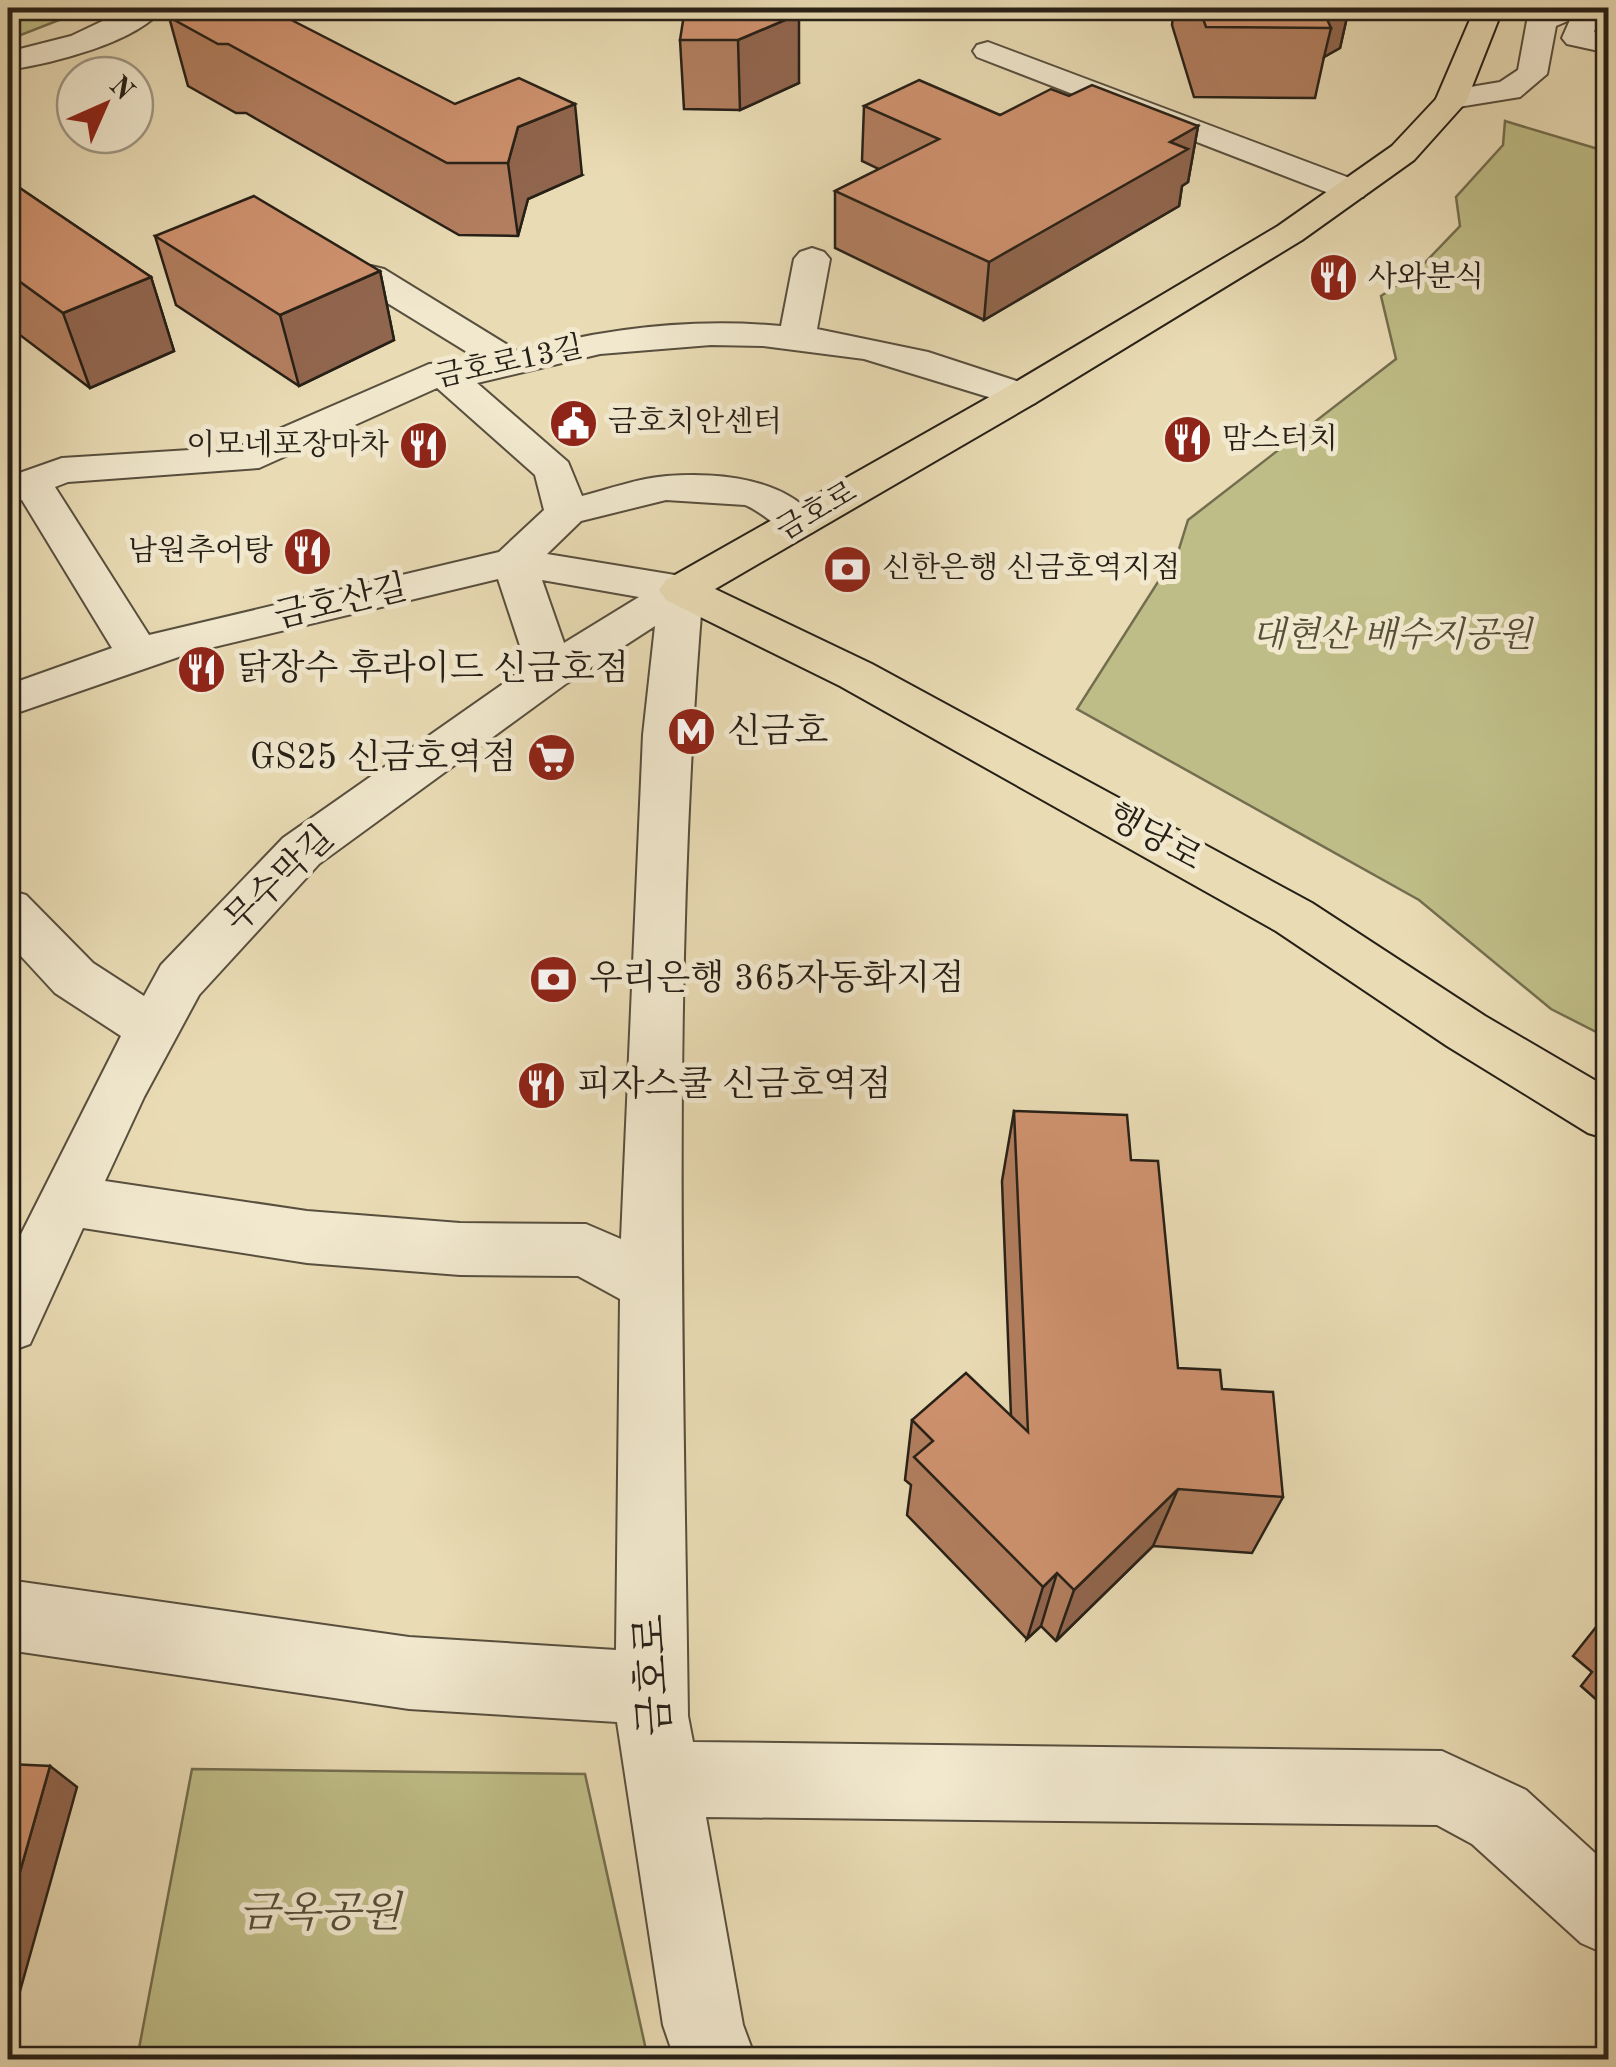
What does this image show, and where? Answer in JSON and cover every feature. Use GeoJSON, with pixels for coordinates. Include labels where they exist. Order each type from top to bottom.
{"type":"FeatureCollection","features":[{"type":"Feature","properties":{"kind":"main road","name":"금호로"},"geometry":{"type":"LineString","coordinates":[[681,590],[1290,233],[1404,152],[1452,99],[1476,10]]}},
{"type":"Feature","properties":{"kind":"main road","name":"행당로"},"geometry":{"type":"LineString","coordinates":[[681,590],[856,675],[1294,917],[1466,1031],[1608,1116]]}},
{"type":"Feature","properties":{"kind":"street"},"geometry":{"type":"LineString","coordinates":[[8,12],[38,8]]}},
{"type":"Feature","properties":{"kind":"street"},"geometry":{"type":"LineString","coordinates":[[8,61],[122,26],[149,8]]}},
{"type":"Feature","properties":{"kind":"street"},"geometry":{"type":"LineString","coordinates":[[1452,99],[1509,90],[1532,74],[1542,21],[1575,8]]}},
{"type":"Feature","properties":{"kind":"street"},"geometry":{"type":"LineString","coordinates":[[1589,8],[1578,26],[1577,38],[1608,44]]}},
{"type":"Feature","properties":{"kind":"street"},"geometry":{"type":"LineString","coordinates":[[988,51],[1351,190]]}},
{"type":"Feature","properties":{"kind":"street"},"geometry":{"type":"LineString","coordinates":[[797,337],[812,260]]}},
{"type":"Feature","properties":{"kind":"street"},"geometry":{"type":"LineString","coordinates":[[371,277],[512,362]]}},
{"type":"Feature","properties":{"kind":"street","name":"금호로13길"},"geometry":{"type":"LineString","coordinates":[[19,486],[62,470],[244,459],[442,372],[463,375],[566,348],[660,335],[712,332],[857,343],[969,374],[1021,394]]}},
{"type":"Feature","properties":{"kind":"street"},"geometry":{"type":"LineString","coordinates":[[442,372],[554,471],[566,512]]}},
{"type":"Feature","properties":{"kind":"street"},"geometry":{"type":"LineString","coordinates":[[19,486],[139,655]]}},
{"type":"Feature","properties":{"kind":"street"},"geometry":{"type":"LineString","coordinates":[[550,672],[514,562],[566,512],[666,488],[752,492],[772,501],[798,522]]}},
{"type":"Feature","properties":{"kind":"street","name":"금호산길"},"geometry":{"type":"LineString","coordinates":[[8,702],[181,640],[514,562],[681,590]]}},
{"type":"Feature","properties":{"kind":"street","name":"무수막길"},"geometry":{"type":"LineString","coordinates":[[8,1324],[118,1091],[180,980],[301,851],[550,672],[681,590]]}},
{"type":"Feature","properties":{"kind":"street","name":"금호로"},"geometry":{"type":"LineString","coordinates":[[681,590],[667,735],[652,1151],[652,1716],[703,2025],[716,2060]]}},
{"type":"Feature","properties":{"kind":"street"},"geometry":{"type":"LineString","coordinates":[[8,908],[74,978],[153,1029]]}},
{"type":"Feature","properties":{"kind":"street"},"geometry":{"type":"LineString","coordinates":[[66,1200],[306,1238],[460,1248],[586,1250],[652,1284]]}},
{"type":"Feature","properties":{"kind":"street"},"geometry":{"type":"LineString","coordinates":[[8,1616],[428,1676],[568,1688],[652,1687]]}},
{"type":"Feature","properties":{"kind":"street"},"geometry":{"type":"LineString","coordinates":[[663,1779],[1442,1788],[1499,1817],[1608,1916]]}},
{"type":"Feature","properties":{"kind":"green space"},"geometry":{"type":"Polygon","coordinates":[[[55,8],[90,8],[8,40],[8,18],[55,8]]]}},
{"type":"Feature","properties":{"kind":"green space","name":"대현산 배수지공원"},"geometry":{"type":"Polygon","coordinates":[[[1505,121],[1608,152],[1608,1038],[1551,1009],[1419,900],[1077,709],[1179,549],[1188,520],[1396,359],[1381,296],[1416,272],[1460,226],[1456,197],[1503,145],[1505,121]]]}},
{"type":"Feature","properties":{"kind":"green space","name":"금옥공원"},"geometry":{"type":"Polygon","coordinates":[[[192,1769],[585,1774],[648,2059],[137,2059],[192,1769]]]}},
{"type":"Feature","properties":{"kind":"building"},"geometry":{"type":"Polygon","coordinates":[[[198,8],[268,8],[455,104],[519,78],[575,104],[518,127],[508,163],[447,163],[228,44],[218,44],[169,17],[198,8]]]}},
{"type":"Feature","properties":{"kind":"building"},"geometry":{"type":"Polygon","coordinates":[[[685,8],[783,8],[799,14],[738,40],[680,40],[685,8]]]}},
{"type":"Feature","properties":{"kind":"building"},"geometry":{"type":"Polygon","coordinates":[[[1199,8],[1322,8],[1331,28],[1206,27],[1199,8]]]}},
{"type":"Feature","properties":{"kind":"building"},"geometry":{"type":"Polygon","coordinates":[[[919,80],[1000,115],[1051,89],[1069,96],[1092,85],[1198,126],[1170,142],[1188,149],[989,262],[835,191],[939,139],[864,106],[919,80]]]}},
{"type":"Feature","properties":{"kind":"building"},"geometry":{"type":"Polygon","coordinates":[[[8,180],[151,277],[63,313],[8,273],[8,180]]]}},
{"type":"Feature","properties":{"kind":"building"},"geometry":{"type":"Polygon","coordinates":[[[254,196],[380,271],[280,315],[155,236],[254,196]]]}},
{"type":"Feature","properties":{"kind":"building"},"geometry":{"type":"Polygon","coordinates":[[[1014,1111],[1127,1115],[1131,1160],[1158,1161],[1178,1368],[1220,1370],[1222,1389],[1273,1392],[1283,1497],[1178,1489],[1074,1590],[1057,1573],[1043,1587],[914,1457],[933,1441],[912,1420],[966,1373],[1028,1432],[1014,1111]]]}},
{"type":"Feature","properties":{"kind":"building"},"geometry":{"type":"Polygon","coordinates":[[[8,1764],[50,1766],[8,1914],[8,1764]]]}},
{"type":"Feature","properties":{"kind":"place","name":"사와분식"},"geometry":{"type":"Point","coordinates":[1333,278]}},
{"type":"Feature","properties":{"kind":"place","name":"금호치안센터"},"geometry":{"type":"Point","coordinates":[573,423]}},
{"type":"Feature","properties":{"kind":"place","name":"맘스터치"},"geometry":{"type":"Point","coordinates":[1187,440]}},
{"type":"Feature","properties":{"kind":"place","name":"이모네포장마차"},"geometry":{"type":"Point","coordinates":[424,446]}},
{"type":"Feature","properties":{"kind":"place","name":"남원추어탕"},"geometry":{"type":"Point","coordinates":[308,552]}},
{"type":"Feature","properties":{"kind":"place","name":"신한은행 신금호역지점"},"geometry":{"type":"Point","coordinates":[847,569]}},
{"type":"Feature","properties":{"kind":"place","name":"닭장수 후라이드 신금호점"},"geometry":{"type":"Point","coordinates":[202,669]}},
{"type":"Feature","properties":{"kind":"place","name":"신금호"},"geometry":{"type":"Point","coordinates":[692,732]}},
{"type":"Feature","properties":{"kind":"place","name":"GS25 신금호역점"},"geometry":{"type":"Point","coordinates":[551,758]}},
{"type":"Feature","properties":{"kind":"place","name":"우리은행 365자동화지점"},"geometry":{"type":"Point","coordinates":[554,979]}},
{"type":"Feature","properties":{"kind":"place","name":"피자스쿨 신금호역점"},"geometry":{"type":"Point","coordinates":[542,1085]}}]}
